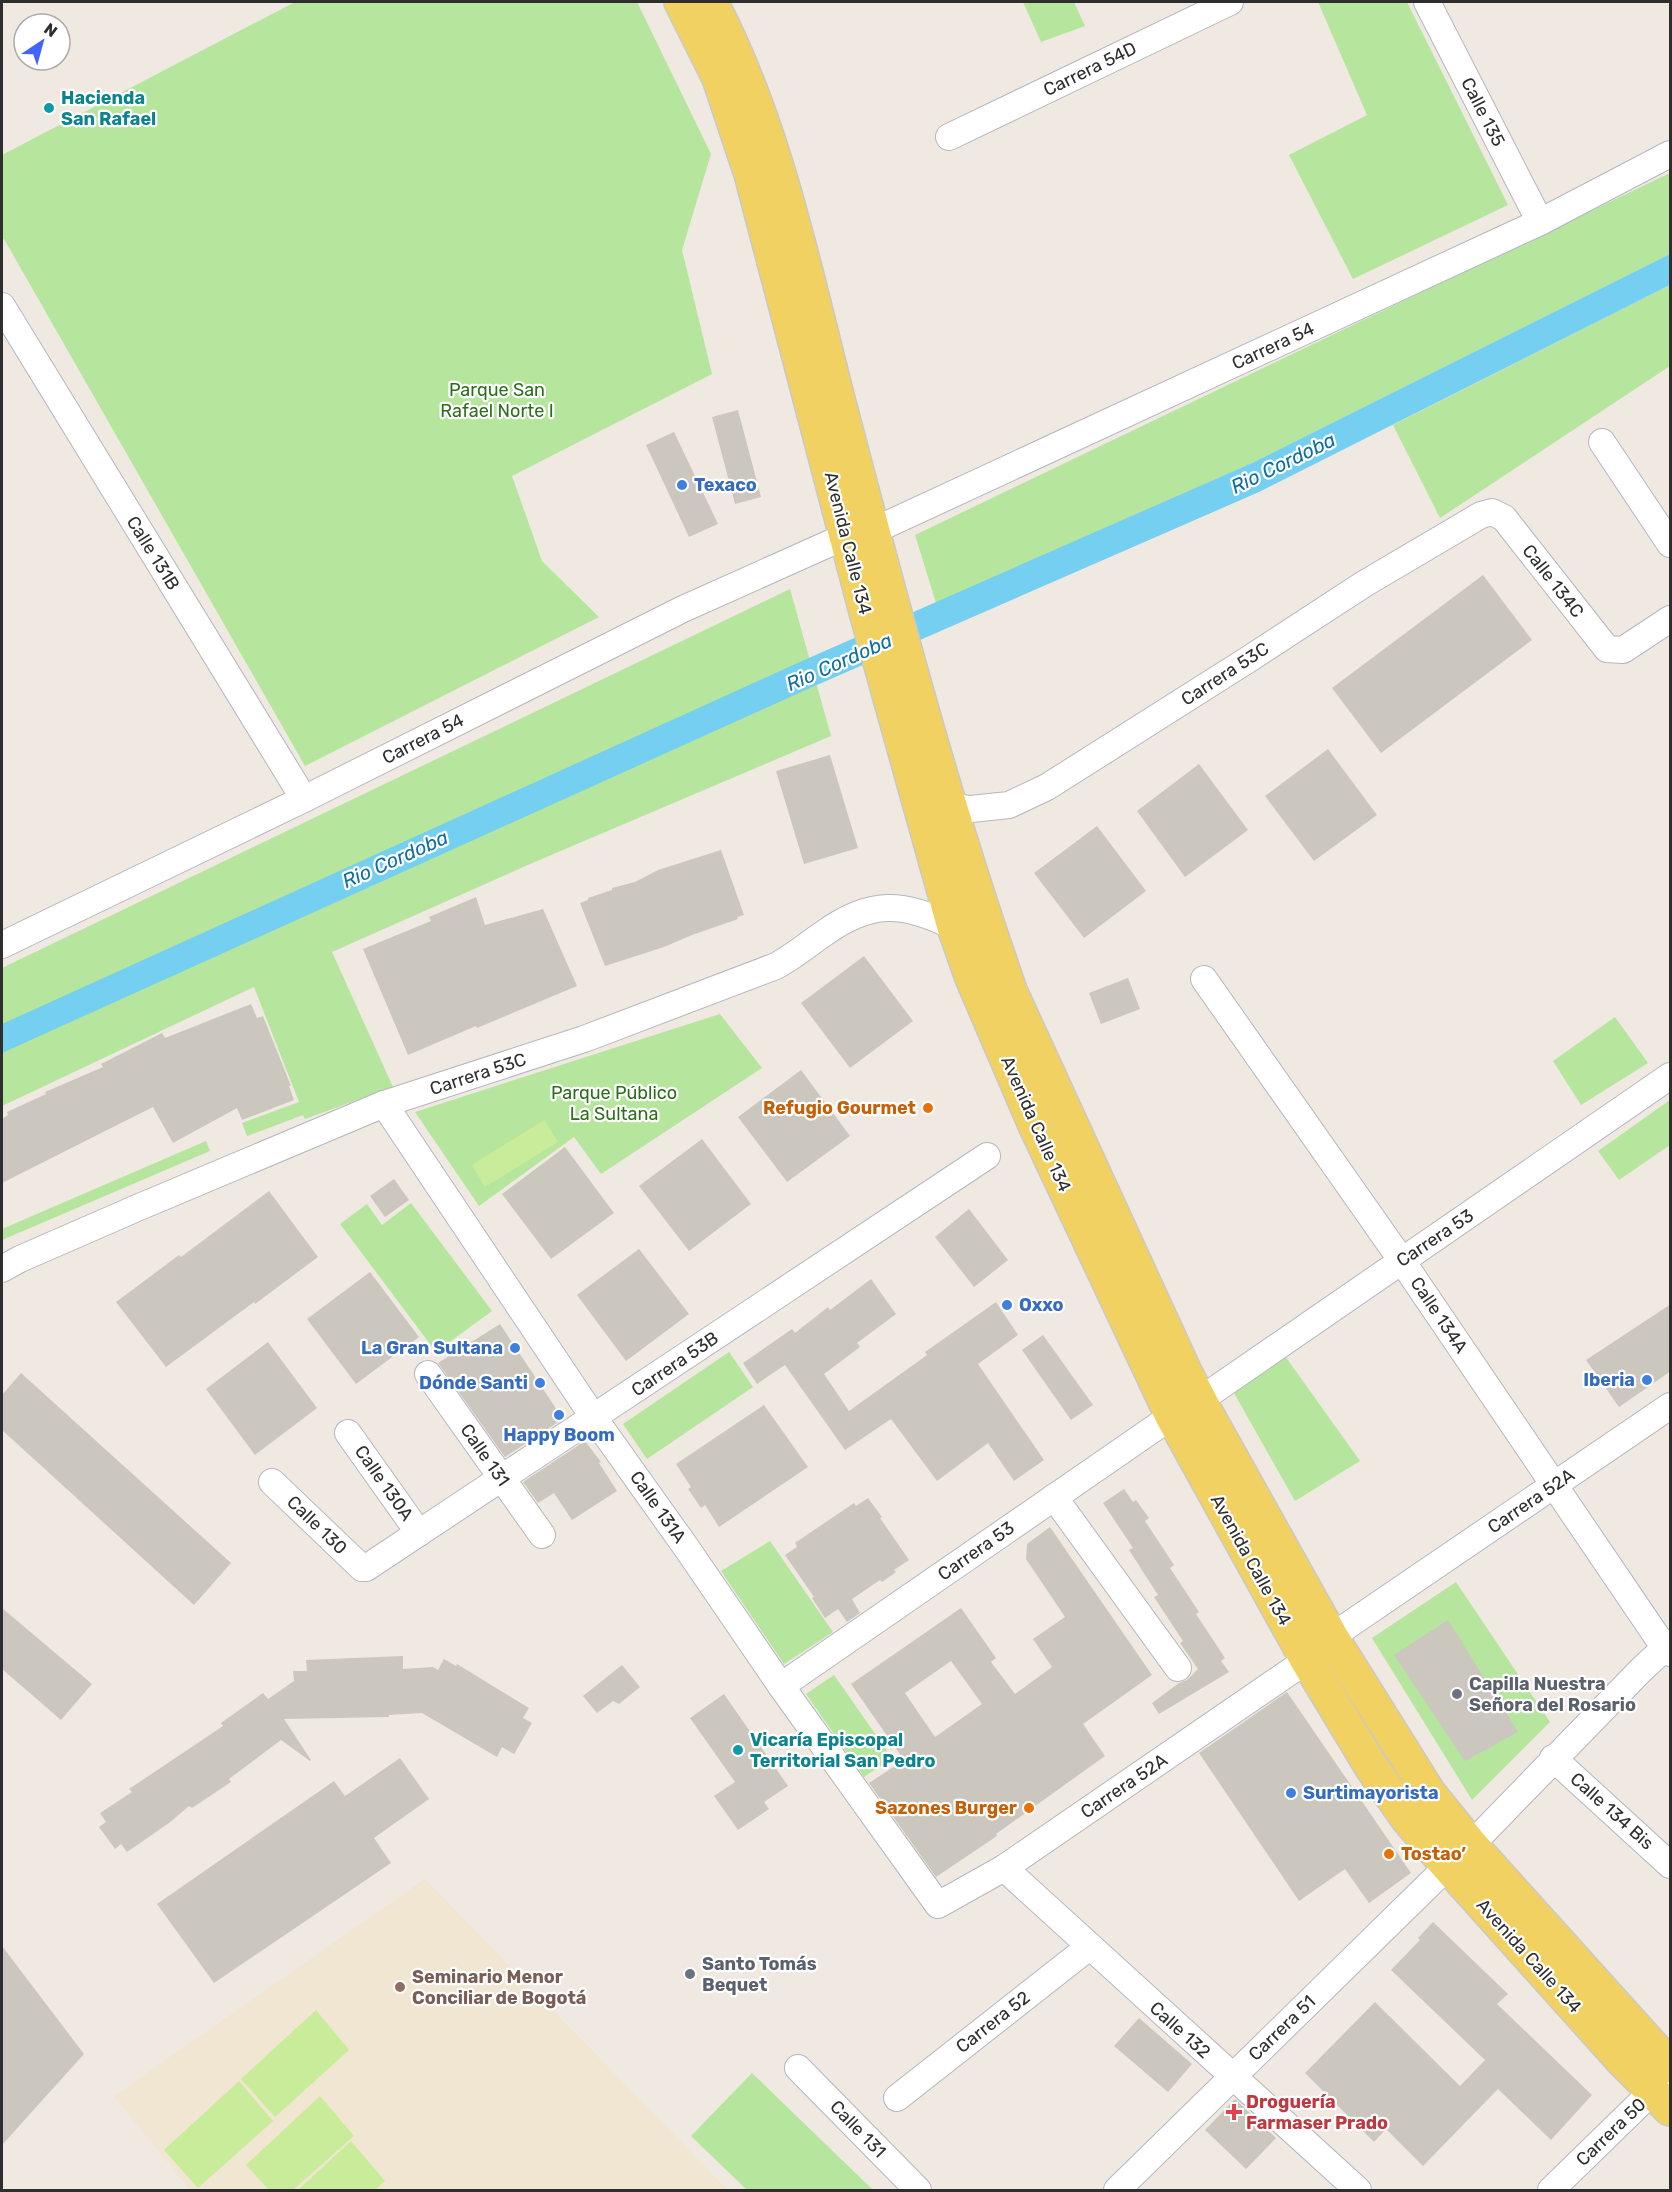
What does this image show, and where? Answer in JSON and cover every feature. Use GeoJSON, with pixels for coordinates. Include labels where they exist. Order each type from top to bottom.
{"type":"FeatureCollection","features":[{"type":"Feature","properties":{"kind":"main road","name":"Avenida Calle 134"},"geometry":{"type":"LineString","coordinates":[[681,2],[718,78],[751,174],[859,534],[899,679],[954,927],[972,978],[1035,1125],[1186,1408],[1307,1660],[1390,1796],[1459,1856],[1666,2085]]}},
{"type":"Feature","properties":{"kind":"main road","name":"Avenida Calle 134"},"geometry":{"type":"LineString","coordinates":[[711,2],[747,83],[775,165],[859,534]]}},
{"type":"Feature","properties":{"kind":"main road","name":"Avenida Calle 134"},"geometry":{"type":"LineString","coordinates":[[899,679],[950,806],[1011,993],[1186,1408],[1429,1793],[1459,1856]]}},
{"type":"Feature","properties":{"kind":"street","name":"Carrera 54D"},"geometry":{"type":"LineString","coordinates":[[949,137],[1230,2]]}},
{"type":"Feature","properties":{"kind":"street","name":"Calle 135"},"geometry":{"type":"LineString","coordinates":[[1427,2],[1540,222]]}},
{"type":"Feature","properties":{"kind":"street","name":"Carrera 54"},"geometry":{"type":"LineString","coordinates":[[2,945],[304,799],[683,609],[859,534],[1540,222],[1671,154]]}},
{"type":"Feature","properties":{"kind":"street","name":"Calle 131B"},"geometry":{"type":"LineString","coordinates":[[2,306],[304,799]]}},
{"type":"Feature","properties":{"kind":"street"},"geometry":{"type":"LineString","coordinates":[[1602,442],[1671,544]]}},
{"type":"Feature","properties":{"kind":"street","name":"Calle 134C"},"geometry":{"type":"LineString","coordinates":[[1492,512],[1504,518],[1607,650],[1623,650],[1671,619]]}},
{"type":"Feature","properties":{"kind":"street","name":"Carrera 53C"},"geometry":{"type":"LineString","coordinates":[[950,806],[971,809],[1009,805],[1047,787],[1364,584],[1481,515],[1492,512]]}},
{"type":"Feature","properties":{"kind":"street","name":"Carrera 53C"},"geometry":{"type":"LineString","coordinates":[[2,1269],[137,1208],[384,1104],[584,1040],[776,966],[795,956],[823,934],[849,918],[883,908],[910,909],[931,915],[954,927]]}},
{"type":"Feature","properties":{"kind":"street","name":"Calle 134A"},"geometry":{"type":"LineString","coordinates":[[1204,979],[1402,1261],[1668,1648]]}},
{"type":"Feature","properties":{"kind":"street","name":"Carrera 53"},"geometry":{"type":"LineString","coordinates":[[781,1686],[1671,1076]]}},
{"type":"Feature","properties":{"kind":"street","name":"Calle 131A"},"geometry":{"type":"LineString","coordinates":[[384,1104],[594,1418],[781,1686],[938,1905]]}},
{"type":"Feature","properties":{"kind":"street","name":"Carrera 53B"},"geometry":{"type":"LineString","coordinates":[[362,1568],[594,1418],[987,1156]]}},
{"type":"Feature","properties":{"kind":"street","name":"Calle 131"},"geometry":{"type":"LineString","coordinates":[[428,1374],[542,1535]]}},
{"type":"Feature","properties":{"kind":"street","name":"Carrera 52A"},"geometry":{"type":"LineString","coordinates":[[1332,1638],[1671,1406]]}},
{"type":"Feature","properties":{"kind":"street","name":"Calle 130A"},"geometry":{"type":"LineString","coordinates":[[348,1433],[419,1533]]}},
{"type":"Feature","properties":{"kind":"street","name":"Calle 130"},"geometry":{"type":"LineString","coordinates":[[272,1482],[362,1568]]}},
{"type":"Feature","properties":{"kind":"street"},"geometry":{"type":"LineString","coordinates":[[1054,1497],[1178,1668]]}},
{"type":"Feature","properties":{"kind":"street","name":"Carrera 51"},"geometry":{"type":"LineString","coordinates":[[1117,2190],[1459,1856],[1553,1758],[1668,1648]]}},
{"type":"Feature","properties":{"kind":"street","name":"Carrera 52A"},"geometry":{"type":"LineString","coordinates":[[938,1905],[1004,1868],[1307,1660]]}},
{"type":"Feature","properties":{"kind":"street","name":"Calle 134 Bis"},"geometry":{"type":"LineString","coordinates":[[1553,1758],[1671,1865]]}},
{"type":"Feature","properties":{"kind":"street","name":"Calle 132"},"geometry":{"type":"LineString","coordinates":[[1004,1868],[1358,2190]]}},
{"type":"Feature","properties":{"kind":"street","name":"Carrera 52"},"geometry":{"type":"LineString","coordinates":[[897,2098],[1089,1947]]}},
{"type":"Feature","properties":{"kind":"street","name":"Calle 131"},"geometry":{"type":"LineString","coordinates":[[798,2068],[918,2190]]}},
{"type":"Feature","properties":{"kind":"street","name":"Carrera 50"},"geometry":{"type":"LineString","coordinates":[[1551,2190],[1666,2085]]}},
{"type":"Feature","properties":{"kind":"shaded area","name":"Seminario Menor Conciliar de Bogotá"},"geometry":{"type":"Polygon","coordinates":[[[425,1879],[728,2190],[190,2190],[114,2096],[425,1879]]]}},
{"type":"Feature","properties":{"kind":"green space","name":"Parque San Rafael Norte I"},"geometry":{"type":"Polygon","coordinates":[[[295,2],[637,2],[711,154],[682,250],[712,374],[512,476],[542,561],[599,617],[305,766],[4,239],[2,240],[2,155],[295,2]]]}},
{"type":"Feature","properties":{"kind":"green space"},"geometry":{"type":"Polygon","coordinates":[[[1023,2],[1074,2],[1085,26],[1041,42],[1023,2]]]}},
{"type":"Feature","properties":{"kind":"green space"},"geometry":{"type":"Polygon","coordinates":[[[1318,2],[1407,2],[1508,205],[1353,279],[1289,155],[1367,115],[1318,2]]]}},
{"type":"Feature","properties":{"kind":"green space"},"geometry":{"type":"Polygon","coordinates":[[[1670,173],[1670,254],[1252,463],[936,603],[915,535],[1670,173]]]}},
{"type":"Feature","properties":{"kind":"green space"},"geometry":{"type":"Polygon","coordinates":[[[1670,285],[1670,366],[1440,518],[1393,425],[1670,285]]]}},
{"type":"Feature","properties":{"kind":"green space"},"geometry":{"type":"Polygon","coordinates":[[[790,589],[831,736],[530,864],[332,952],[393,1087],[305,1119],[303,1115],[247,1136],[242,1123],[299,1102],[254,987],[2,1106],[2,968],[790,589]]]}},
{"type":"Feature","properties":{"kind":"green space","name":"Parque Público La Sultana"},"geometry":{"type":"Polygon","coordinates":[[[720,1014],[762,1068],[601,1174],[574,1137],[479,1206],[415,1112],[720,1014]]]}},
{"type":"Feature","properties":{"kind":"green space"},"geometry":{"type":"Polygon","coordinates":[[[1615,1017],[1648,1063],[1581,1105],[1553,1061],[1615,1017]]]}},
{"type":"Feature","properties":{"kind":"green space"},"geometry":{"type":"Polygon","coordinates":[[[1670,1100],[1670,1145],[1619,1180],[1598,1151],[1670,1100]]]}},
{"type":"Feature","properties":{"kind":"green space"},"geometry":{"type":"Polygon","coordinates":[[[544,1120],[558,1142],[485,1187],[472,1165],[544,1120]]]}},
{"type":"Feature","properties":{"kind":"green space"},"geometry":{"type":"Polygon","coordinates":[[[206,1141],[210,1151],[2,1240],[2,1229],[206,1141]]]}},
{"type":"Feature","properties":{"kind":"green space"},"geometry":{"type":"Polygon","coordinates":[[[411,1203],[492,1311],[436,1352],[340,1224],[367,1204],[382,1225],[411,1203]]]}},
{"type":"Feature","properties":{"kind":"green space"},"geometry":{"type":"Polygon","coordinates":[[[729,1352],[753,1387],[647,1459],[623,1424],[729,1352]]]}},
{"type":"Feature","properties":{"kind":"green space"},"geometry":{"type":"Polygon","coordinates":[[[1285,1356],[1360,1461],[1295,1501],[1234,1393],[1285,1356]]]}},
{"type":"Feature","properties":{"kind":"green space"},"geometry":{"type":"Polygon","coordinates":[[[770,1541],[833,1632],[784,1664],[721,1571],[770,1541]]]}},
{"type":"Feature","properties":{"kind":"green space"},"geometry":{"type":"Polygon","coordinates":[[[1456,1582],[1550,1722],[1472,1800],[1372,1638],[1456,1582]]]}},
{"type":"Feature","properties":{"kind":"green space"},"geometry":{"type":"Polygon","coordinates":[[[834,1675],[892,1758],[864,1777],[806,1694],[834,1675]]]}},
{"type":"Feature","properties":{"kind":"green space"},"geometry":{"type":"Polygon","coordinates":[[[316,2010],[349,2050],[275,2117],[241,2079],[316,2010]]]}},
{"type":"Feature","properties":{"kind":"green space"},"geometry":{"type":"Polygon","coordinates":[[[752,2073],[873,2190],[747,2190],[691,2136],[752,2073]]]}},
{"type":"Feature","properties":{"kind":"green space"},"geometry":{"type":"Polygon","coordinates":[[[239,2081],[273,2121],[198,2188],[164,2150],[239,2081]]]}},
{"type":"Feature","properties":{"kind":"green space"},"geometry":{"type":"Polygon","coordinates":[[[320,2096],[354,2136],[293,2190],[269,2190],[246,2165],[320,2096]]]}},
{"type":"Feature","properties":{"kind":"green space"},"geometry":{"type":"Polygon","coordinates":[[[351,2141],[385,2181],[375,2190],[298,2190],[351,2141]]]}},
{"type":"Feature","properties":{"kind":"water","name":"Rio Cordoba"},"geometry":{"type":"Polygon","coordinates":[[[1670,254],[1670,285],[1259,492],[810,688],[2,1053],[2,1024],[802,661],[1252,463],[1670,254]]]}},
{"type":"Feature","properties":{"kind":"building","name":"Texaco"},"geometry":{"type":"Polygon","coordinates":[[[738,410],[761,497],[735,504],[712,417],[738,410]]]}},
{"type":"Feature","properties":{"kind":"building","name":"Texaco"},"geometry":{"type":"Polygon","coordinates":[[[674,432],[718,524],[689,537],[646,445],[674,432]]]}},
{"type":"Feature","properties":{"kind":"building"},"geometry":{"type":"Polygon","coordinates":[[[1483,575],[1532,640],[1381,753],[1332,688],[1483,575]]]}},
{"type":"Feature","properties":{"kind":"building"},"geometry":{"type":"Polygon","coordinates":[[[1328,749],[1377,815],[1314,861],[1265,796],[1328,749]]]}},
{"type":"Feature","properties":{"kind":"building"},"geometry":{"type":"Polygon","coordinates":[[[830,755],[858,848],[804,864],[776,771],[830,755]]]}},
{"type":"Feature","properties":{"kind":"building"},"geometry":{"type":"Polygon","coordinates":[[[1199,764],[1248,830],[1185,877],[1137,811],[1199,764]]]}},
{"type":"Feature","properties":{"kind":"building"},"geometry":{"type":"Polygon","coordinates":[[[1097,826],[1146,891],[1084,938],[1034,873],[1097,826]]]}},
{"type":"Feature","properties":{"kind":"building"},"geometry":{"type":"Polygon","coordinates":[[[721,850],[744,915],[664,947],[605,966],[580,903],[612,890],[612,888],[635,882],[658,870],[721,850]]]}},
{"type":"Feature","properties":{"kind":"building"},"geometry":{"type":"Polygon","coordinates":[[[476,897],[485,925],[543,909],[577,986],[408,1055],[363,949],[431,921],[429,917],[476,897]]]}},
{"type":"Feature","properties":{"kind":"building"},"geometry":{"type":"Polygon","coordinates":[[[864,956],[913,1021],[850,1068],[801,1003],[864,956]]]}},
{"type":"Feature","properties":{"kind":"building"},"geometry":{"type":"Polygon","coordinates":[[[1128,978],[1140,1009],[1101,1024],[1089,993],[1128,978]]]}},
{"type":"Feature","properties":{"kind":"building"},"geometry":{"type":"Polygon","coordinates":[[[251,1004],[257,1018],[263,1016],[291,1086],[289,1086],[294,1100],[242,1120],[237,1108],[173,1143],[153,1107],[2,1183],[2,1119],[8,1115],[7,1112],[46,1094],[45,1092],[103,1067],[101,1064],[162,1033],[165,1038],[251,1004]]]}},
{"type":"Feature","properties":{"kind":"building"},"geometry":{"type":"Polygon","coordinates":[[[801,1070],[850,1136],[787,1182],[738,1117],[801,1070]]]}},
{"type":"Feature","properties":{"kind":"building"},"geometry":{"type":"Polygon","coordinates":[[[702,1139],[751,1204],[689,1251],[639,1186],[702,1139]]]}},
{"type":"Feature","properties":{"kind":"building"},"geometry":{"type":"Polygon","coordinates":[[[565,1147],[614,1213],[551,1259],[502,1194],[565,1147]]]}},
{"type":"Feature","properties":{"kind":"building"},"geometry":{"type":"Polygon","coordinates":[[[394,1179],[409,1200],[385,1217],[370,1196],[394,1179]]]}},
{"type":"Feature","properties":{"kind":"building"},"geometry":{"type":"Polygon","coordinates":[[[269,1191],[318,1257],[166,1367],[116,1302],[269,1191]]]}},
{"type":"Feature","properties":{"kind":"building"},"geometry":{"type":"Polygon","coordinates":[[[969,1209],[1008,1260],[974,1287],[935,1237],[969,1209]]]}},
{"type":"Feature","properties":{"kind":"building"},"geometry":{"type":"Polygon","coordinates":[[[639,1249],[689,1314],[626,1361],[577,1295],[639,1249]]]}},
{"type":"Feature","properties":{"kind":"building"},"geometry":{"type":"Polygon","coordinates":[[[370,1272],[419,1337],[356,1384],[307,1319],[370,1272]]]}},
{"type":"Feature","properties":{"kind":"building"},"geometry":{"type":"Polygon","coordinates":[[[871,1279],[896,1314],[857,1343],[860,1347],[824,1374],[849,1411],[927,1355],[925,1352],[996,1302],[1018,1335],[978,1364],[1044,1460],[1014,1481],[988,1443],[937,1481],[891,1419],[845,1450],[785,1365],[757,1384],[743,1363],[792,1329],[795,1333],[828,1307],[830,1310],[871,1279]]]}},
{"type":"Feature","properties":{"kind":"building"},"geometry":{"type":"Polygon","coordinates":[[[1671,1304],[1671,1371],[1619,1407],[1586,1360],[1671,1304]]]}},
{"type":"Feature","properties":{"kind":"building"},"geometry":{"type":"Polygon","coordinates":[[[500,1324],[563,1419],[505,1457],[438,1363],[500,1324]]]}},
{"type":"Feature","properties":{"kind":"building"},"geometry":{"type":"Polygon","coordinates":[[[1043,1335],[1093,1405],[1071,1420],[1022,1350],[1043,1335]]]}},
{"type":"Feature","properties":{"kind":"building"},"geometry":{"type":"Polygon","coordinates":[[[268,1342],[317,1408],[255,1455],[206,1389],[268,1342]]]}},
{"type":"Feature","properties":{"kind":"building"},"geometry":{"type":"Polygon","coordinates":[[[21,1373],[231,1563],[194,1605],[2,1430],[2,1395],[21,1373]]]}},
{"type":"Feature","properties":{"kind":"building"},"geometry":{"type":"Polygon","coordinates":[[[764,1405],[808,1467],[719,1527],[705,1505],[701,1508],[688,1489],[691,1487],[676,1464],[764,1405]]]}},
{"type":"Feature","properties":{"kind":"building"},"geometry":{"type":"Polygon","coordinates":[[[585,1441],[601,1462],[599,1463],[617,1491],[572,1520],[554,1493],[538,1503],[523,1482],[585,1441]]]}},
{"type":"Feature","properties":{"kind":"building"},"geometry":{"type":"Polygon","coordinates":[[[1124,1489],[1133,1502],[1136,1500],[1149,1518],[1145,1521],[1174,1565],[1170,1568],[1199,1612],[1196,1614],[1225,1658],[1221,1661],[1229,1672],[1159,1714],[1152,1703],[1179,1683],[1187,1680],[1198,1669],[1180,1643],[1183,1641],[1154,1597],[1158,1595],[1129,1550],[1133,1548],[1103,1503],[1124,1489]]]}},
{"type":"Feature","properties":{"kind":"building"},"geometry":{"type":"Polygon","coordinates":[[[868,1498],[909,1560],[882,1582],[880,1580],[852,1599],[860,1613],[847,1622],[838,1609],[825,1618],[812,1598],[814,1597],[785,1555],[797,1547],[795,1543],[854,1503],[856,1506],[868,1498]]]}},
{"type":"Feature","properties":{"kind":"building"},"geometry":{"type":"Polygon","coordinates":[[[1050,1527],[1152,1675],[1083,1724],[1105,1756],[996,1834],[997,1836],[936,1877],[869,1783],[904,1760],[851,1684],[961,1608],[996,1658],[991,1662],[1015,1694],[1052,1667],[1033,1639],[1065,1617],[1026,1559],[1027,1544],[1050,1527]],[[951,1661],[905,1693],[935,1737],[982,1704],[951,1661]]]}},
{"type":"Feature","properties":{"kind":"building"},"geometry":{"type":"Polygon","coordinates":[[[2,1608],[92,1684],[61,1720],[2,1669],[2,1608]]]}},
{"type":"Feature","properties":{"kind":"building","name":"Capilla Nuestra Señora del Rosario"},"geometry":{"type":"Polygon","coordinates":[[[1448,1620],[1518,1732],[1465,1761],[1394,1655],[1448,1620]]]}},
{"type":"Feature","properties":{"kind":"building"},"geometry":{"type":"Polygon","coordinates":[[[403,1656],[403,1669],[433,1667],[438,1670],[444,1659],[456,1666],[457,1664],[529,1708],[523,1718],[532,1723],[514,1754],[502,1747],[497,1757],[422,1713],[389,1715],[389,1717],[284,1719],[310,1761],[281,1740],[229,1779],[231,1782],[192,1808],[189,1806],[127,1852],[121,1844],[115,1849],[99,1827],[106,1822],[100,1813],[132,1792],[129,1789],[223,1726],[221,1723],[263,1693],[268,1699],[294,1681],[293,1671],[307,1671],[306,1660],[403,1656]]]}},
{"type":"Feature","properties":{"kind":"building"},"geometry":{"type":"Polygon","coordinates":[[[622,1665],[640,1687],[619,1704],[613,1701],[597,1713],[583,1696],[622,1665]]]}},
{"type":"Feature","properties":{"kind":"building","name":"Surtimayorista"},"geometry":{"type":"Polygon","coordinates":[[[1287,1692],[1411,1873],[1369,1903],[1345,1869],[1299,1901],[1199,1753],[1287,1692]]]}},
{"type":"Feature","properties":{"kind":"building","name":"Vicaría Episcopal Territorial San Pedro"},"geometry":{"type":"Polygon","coordinates":[[[724,1694],[788,1786],[764,1802],[769,1809],[738,1830],[714,1796],[735,1782],[690,1718],[724,1694]]]}},
{"type":"Feature","properties":{"kind":"building"},"geometry":{"type":"Polygon","coordinates":[[[400,1758],[429,1799],[374,1838],[391,1863],[214,1983],[157,1904],[334,1781],[345,1796],[400,1758]]]}},
{"type":"Feature","properties":{"kind":"building"},"geometry":{"type":"Polygon","coordinates":[[[1433,1922],[1508,1994],[1497,2004],[1592,2095],[1551,2140],[1498,2089],[1423,2166],[1386,2129],[1374,2142],[1305,2073],[1375,2002],[1460,2086],[1485,2060],[1391,1970],[1420,1940],[1418,1938],[1433,1922]]]}},
{"type":"Feature","properties":{"kind":"building"},"geometry":{"type":"Polygon","coordinates":[[[2,1946],[84,2054],[2,2145],[2,1946]]]}},
{"type":"Feature","properties":{"kind":"building"},"geometry":{"type":"Polygon","coordinates":[[[1139,2018],[1192,2064],[1168,2092],[1114,2046],[1139,2018]]]}},
{"type":"Feature","properties":{"kind":"building"},"geometry":{"type":"Polygon","coordinates":[[[1235,2099],[1276,2138],[1246,2169],[1205,2130],[1235,2099]]]}},
{"type":"Feature","properties":{"kind":"place","name":"Hacienda San Rafael"},"geometry":{"type":"Point","coordinates":[49,108]}},
{"type":"Feature","properties":{"kind":"place","name":"Texaco"},"geometry":{"type":"Point","coordinates":[682,485]}},
{"type":"Feature","properties":{"kind":"place","name":"Refugio Gourmet"},"geometry":{"type":"Point","coordinates":[928,1108]}},
{"type":"Feature","properties":{"kind":"place","name":"Oxxo"},"geometry":{"type":"Point","coordinates":[1007,1305]}},
{"type":"Feature","properties":{"kind":"place","name":"La Gran Sultana"},"geometry":{"type":"Point","coordinates":[515,1348]}},
{"type":"Feature","properties":{"kind":"place","name":"Iberia"},"geometry":{"type":"Point","coordinates":[1647,1380]}},
{"type":"Feature","properties":{"kind":"place","name":"Dónde Santi"},"geometry":{"type":"Point","coordinates":[540,1383]}},
{"type":"Feature","properties":{"kind":"place","name":"Happy Boom"},"geometry":{"type":"Point","coordinates":[559,1415]}},
{"type":"Feature","properties":{"kind":"place","name":"Capilla Nuestra Señora del Rosario"},"geometry":{"type":"Point","coordinates":[1457,1694]}},
{"type":"Feature","properties":{"kind":"place","name":"Vicaría Episcopal Territorial San Pedro"},"geometry":{"type":"Point","coordinates":[738,1750]}},
{"type":"Feature","properties":{"kind":"place","name":"Surtimayorista"},"geometry":{"type":"Point","coordinates":[1291,1793]}},
{"type":"Feature","properties":{"kind":"place","name":"Sazones Burger"},"geometry":{"type":"Point","coordinates":[1029,1808]}},
{"type":"Feature","properties":{"kind":"place","name":"Tostao’"},"geometry":{"type":"Point","coordinates":[1389,1854]}},
{"type":"Feature","properties":{"kind":"place","name":"Santo Tomás Bequet"},"geometry":{"type":"Point","coordinates":[690,1974]}},
{"type":"Feature","properties":{"kind":"place","name":"Seminario Menor Conciliar de Bogotá"},"geometry":{"type":"Point","coordinates":[400,1987]}},
{"type":"Feature","properties":{"kind":"place","name":"Droguería Farmaser Prado"},"geometry":{"type":"Point","coordinates":[1234,2112]}}]}
